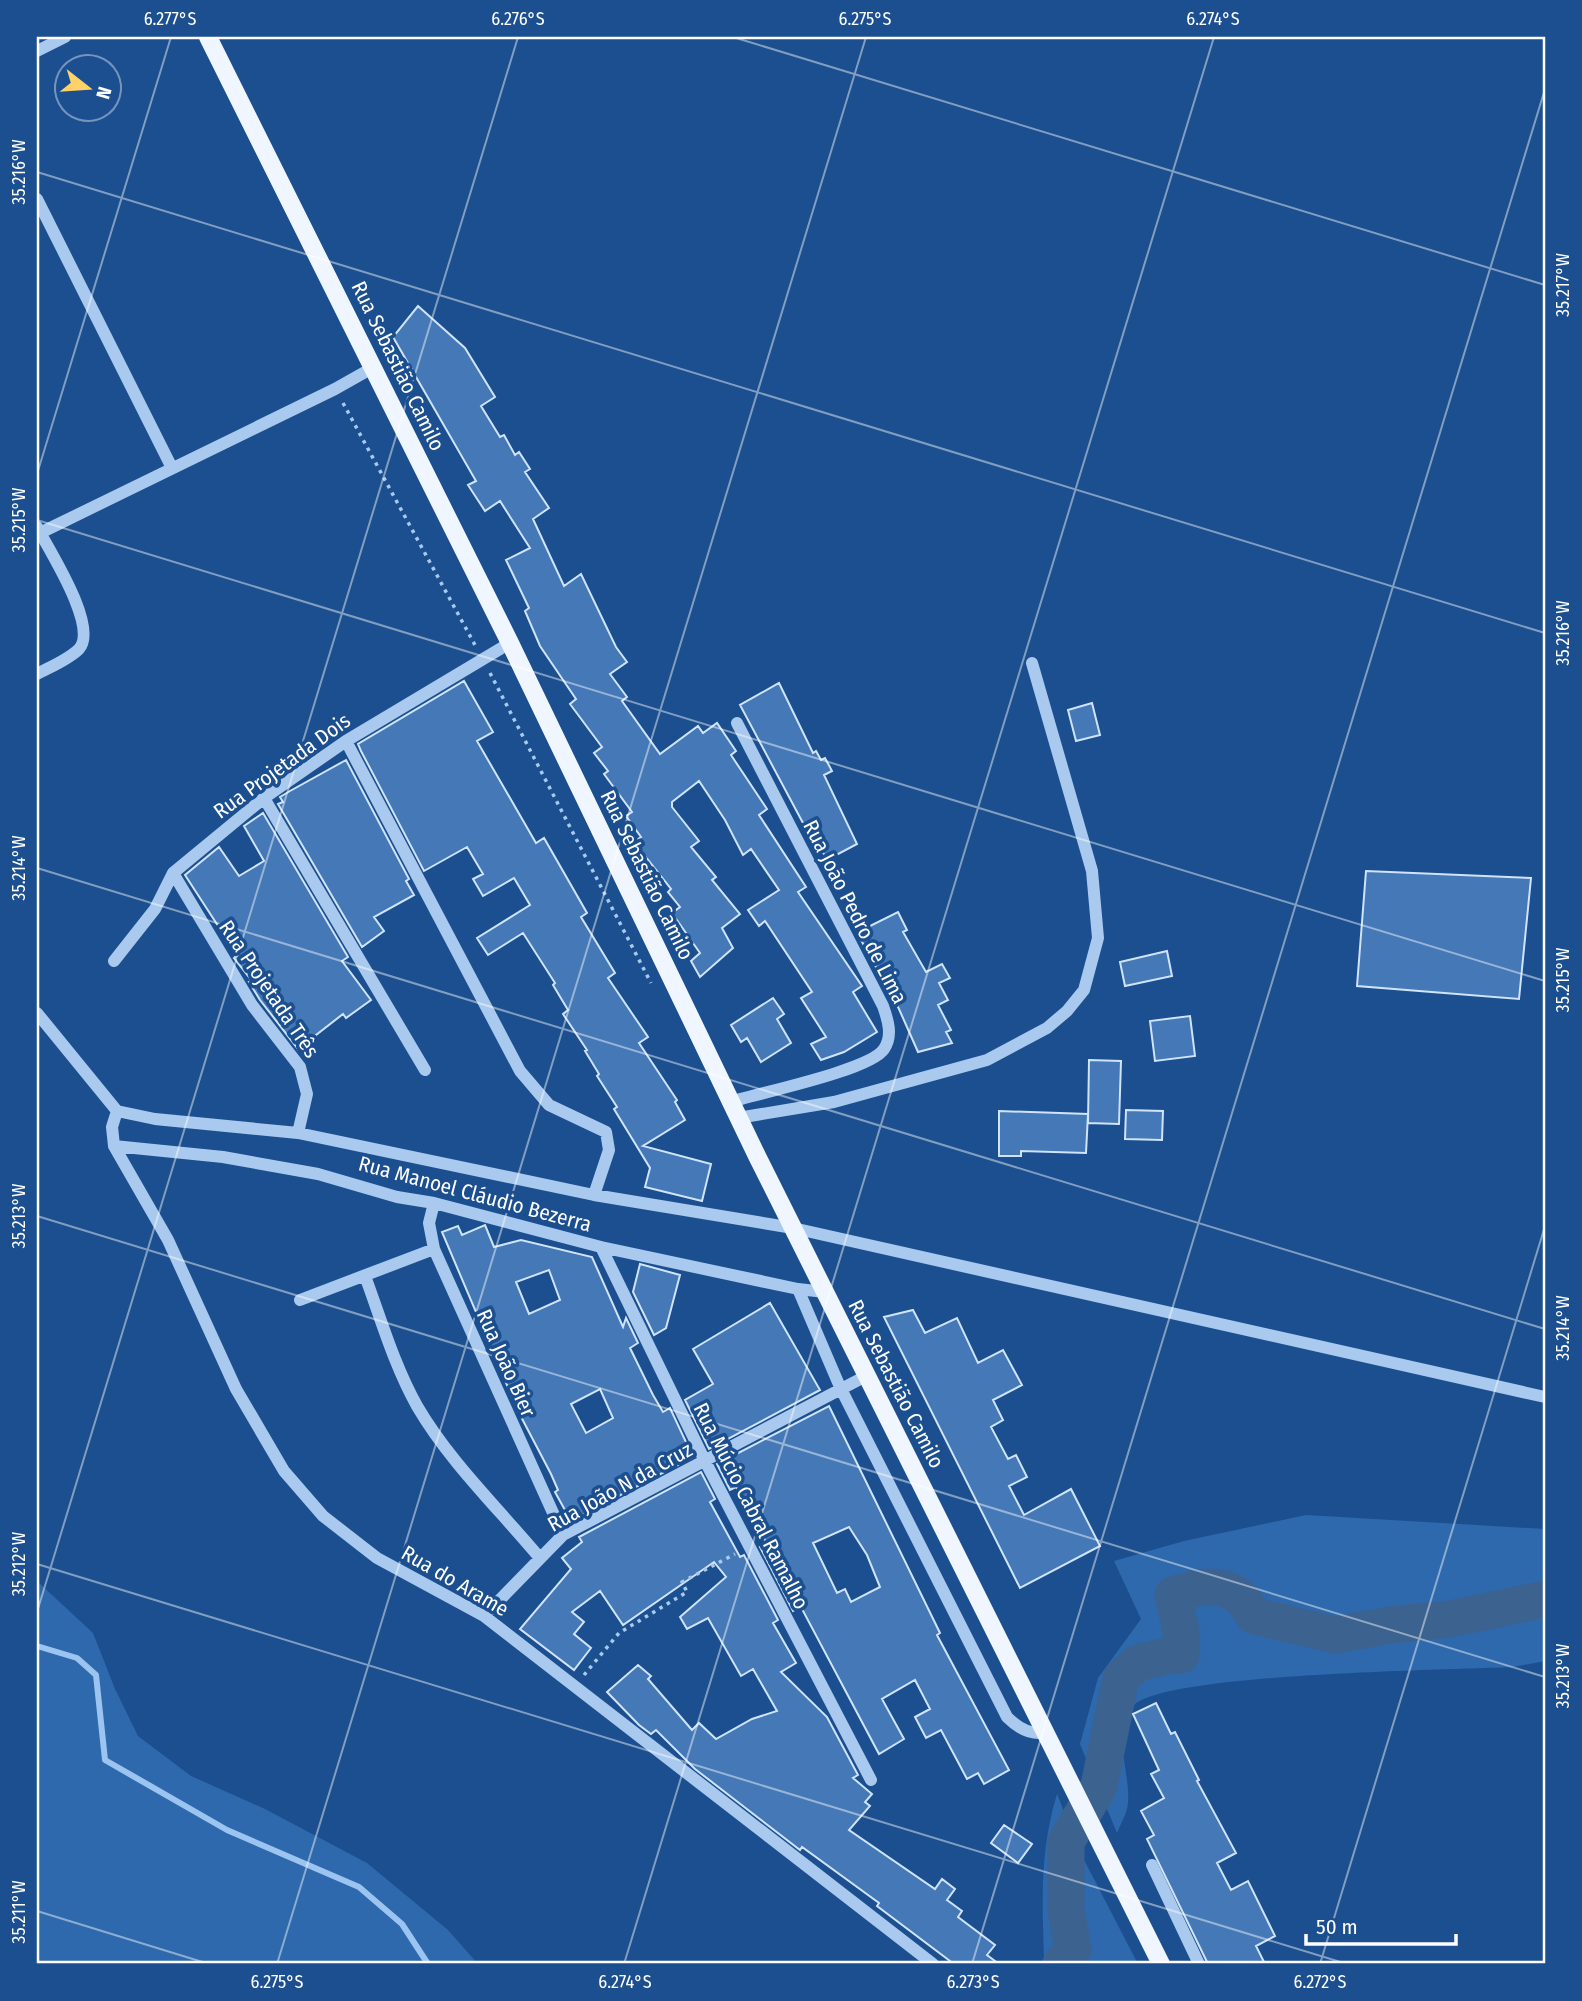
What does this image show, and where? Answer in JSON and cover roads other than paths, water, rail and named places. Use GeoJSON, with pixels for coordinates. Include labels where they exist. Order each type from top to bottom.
{"type":"FeatureCollection","features":[{"type":"Feature","properties":{"kind":"main road","name":"Rua Sebastião Camilo"},"geometry":{"type":"LineString","coordinates":[[208,37],[510,643],[730,1102],[1161,1964]]}},
{"type":"Feature","properties":{"kind":"street"},"geometry":{"type":"LineString","coordinates":[[37,51],[65,37]]}},
{"type":"Feature","properties":{"kind":"street"},"geometry":{"type":"LineString","coordinates":[[37,199],[172,468]]}},
{"type":"Feature","properties":{"kind":"street"},"geometry":{"type":"LineString","coordinates":[[37,674],[79,648],[85,638],[82,614],[38,530],[335,389],[373,367]]}},
{"type":"Feature","properties":{"kind":"street","name":"Rua Projetada Dois"},"geometry":{"type":"LineString","coordinates":[[114,961],[155,909],[173,873],[264,798],[346,741],[510,643]]}},
{"type":"Feature","properties":{"kind":"street"},"geometry":{"type":"LineString","coordinates":[[738,1118],[834,1102],[987,1060],[1047,1028],[1067,1011],[1084,990],[1098,938],[1092,871],[1032,663]]}},
{"type":"Feature","properties":{"kind":"street","name":"Rua João Pedro de Lima"},"geometry":{"type":"LineString","coordinates":[[730,1102],[867,1063],[886,1047],[889,1035],[883,1006],[737,723]]}},
{"type":"Feature","properties":{"kind":"street"},"geometry":{"type":"LineString","coordinates":[[346,741],[520,1071],[549,1105],[606,1132],[609,1150],[594,1195]]}},
{"type":"Feature","properties":{"kind":"street"},"geometry":{"type":"LineString","coordinates":[[264,798],[425,1070]]}},
{"type":"Feature","properties":{"kind":"street","name":"Rua Projetada Três"},"geometry":{"type":"LineString","coordinates":[[173,873],[252,1005],[300,1067],[307,1094],[298,1133]]}},
{"type":"Feature","properties":{"kind":"street"},"geometry":{"type":"LineString","coordinates":[[37,1013],[117,1111],[169,1121],[298,1133],[594,1195],[793,1227],[1545,1397]]}},
{"type":"Feature","properties":{"kind":"street"},"geometry":{"type":"LineString","coordinates":[[114,1146],[112,1127],[117,1111]]}},
{"type":"Feature","properties":{"kind":"street","name":"Rua Manoel Cláudio Bezerra"},"geometry":{"type":"LineString","coordinates":[[114,1146],[223,1157],[318,1174],[397,1197],[435,1203],[601,1247],[798,1289],[825,1292]]}},
{"type":"Feature","properties":{"kind":"street","name":"Rua do Arame"},"geometry":{"type":"LineString","coordinates":[[114,1146],[168,1240],[236,1389],[284,1471],[340,1532],[377,1558],[484,1616],[933,1964]]}},
{"type":"Feature","properties":{"kind":"street","name":"Rua João Bier"},"geometry":{"type":"LineString","coordinates":[[435,1203],[429,1223],[433,1249],[563,1535]]}},
{"type":"Feature","properties":{"kind":"street","name":"Rua Múcio Cabral Ramalho"},"geometry":{"type":"LineString","coordinates":[[601,1247],[706,1463],[871,1780]]}},
{"type":"Feature","properties":{"kind":"street"},"geometry":{"type":"LineString","coordinates":[[300,1300],[433,1249]]}},
{"type":"Feature","properties":{"kind":"street"},"geometry":{"type":"LineString","coordinates":[[365,1276],[396,1360],[417,1405],[450,1453],[539,1557]]}},
{"type":"Feature","properties":{"kind":"street"},"geometry":{"type":"LineString","coordinates":[[798,1289],[840,1387],[1007,1717],[1026,1731],[1038,1734],[1047,1732]]}},
{"type":"Feature","properties":{"kind":"street","name":"Rua João N da Cruz"},"geometry":{"type":"LineString","coordinates":[[484,1616],[563,1535],[706,1463],[840,1387],[866,1376]]}},
{"type":"Feature","properties":{"kind":"street"},"geometry":{"type":"LineString","coordinates":[[1152,1865],[1199,1964]]}},
{"type":"Feature","properties":{"kind":"waterway"},"geometry":{"type":"LineString","coordinates":[[1061,1964],[1073,1949],[1066,1910],[1066,1842],[1099,1786],[1121,1678],[1137,1663],[1181,1655],[1181,1631],[1173,1595],[1197,1588],[1229,1590],[1246,1604],[1254,1616],[1336,1635],[1390,1625],[1450,1619],[1545,1599]]}},
{"type":"Feature","properties":{"kind":"waterway"},"geometry":{"type":"LineString","coordinates":[[37,1646],[77,1658],[96,1675],[105,1760],[227,1830],[359,1887],[402,1924],[428,1964]]}}]}
